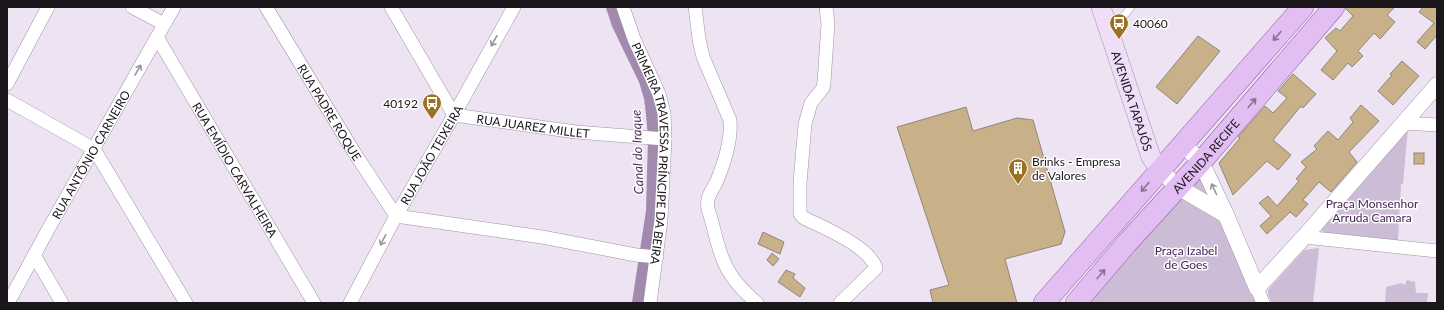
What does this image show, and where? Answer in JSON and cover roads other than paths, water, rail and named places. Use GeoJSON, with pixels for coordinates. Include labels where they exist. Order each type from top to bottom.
{"type":"FeatureCollection","features":[{"type":"Feature","properties":{"kind":"main road","name":"AVENIDA TAPAJÓS"},"geometry":{"type":"LineString","coordinates":[[1101,7],[1151,157],[1160,170]]}},
{"type":"Feature","properties":{"kind":"main road","name":"AVENIDA RECIFE"},"geometry":{"type":"LineString","coordinates":[[1044,303],[1302,7]]}},
{"type":"Feature","properties":{"kind":"main road","name":"AVENIDA RECIFE"},"geometry":{"type":"LineString","coordinates":[[1076,303],[1201,162],[1334,7]]}},
{"type":"Feature","properties":{"kind":"street"},"geometry":{"type":"LineString","coordinates":[[7,84],[48,7]]}},
{"type":"Feature","properties":{"kind":"street"},"geometry":{"type":"LineString","coordinates":[[132,7],[164,24]]}},
{"type":"Feature","properties":{"kind":"street","name":"RUA ANTÔNIO CARNEIRO"},"geometry":{"type":"LineString","coordinates":[[8,303],[174,7]]}},
{"type":"Feature","properties":{"kind":"street","name":"RUA PADRE ROQUE"},"geometry":{"type":"LineString","coordinates":[[266,7],[354,152],[396,216]]}},
{"type":"Feature","properties":{"kind":"street"},"geometry":{"type":"LineString","coordinates":[[391,7],[454,115]]}},
{"type":"Feature","properties":{"kind":"street","name":"RUA JOÃO TEIXEIRA"},"geometry":{"type":"LineString","coordinates":[[350,303],[396,216],[514,7]]}},
{"type":"Feature","properties":{"kind":"street","name":"PRIMEIRA TRAVESSA PRÍNCIPE DA BEIRA"},"geometry":{"type":"LineString","coordinates":[[623,7],[634,39],[659,94],[664,113],[662,139],[661,220],[653,256],[650,303]]}},
{"type":"Feature","properties":{"kind":"street"},"geometry":{"type":"LineString","coordinates":[[695,7],[703,57],[730,120],[731,130],[728,146],[719,174],[708,198],[708,209],[724,263],[746,294],[757,303]]}},
{"type":"Feature","properties":{"kind":"street"},"geometry":{"type":"LineString","coordinates":[[826,7],[828,24],[824,82],[823,88],[811,103],[805,124],[800,183],[800,214],[804,218],[840,236],[863,251],[876,265],[876,268],[840,303]]}},
{"type":"Feature","properties":{"kind":"street","name":"RUA EMÍDIO CARVALHEIRA"},"geometry":{"type":"LineString","coordinates":[[157,37],[314,303]]}},
{"type":"Feature","properties":{"kind":"street"},"geometry":{"type":"LineString","coordinates":[[1260,296],[1304,237],[1437,85]]}},
{"type":"Feature","properties":{"kind":"street"},"geometry":{"type":"LineString","coordinates":[[7,100],[94,148],[186,303]]}},
{"type":"Feature","properties":{"kind":"street","name":"RUA JUAREZ MILLET"},"geometry":{"type":"LineString","coordinates":[[454,115],[576,132],[662,139]]}},
{"type":"Feature","properties":{"kind":"street"},"geometry":{"type":"LineString","coordinates":[[1405,123],[1437,125]]}},
{"type":"Feature","properties":{"kind":"street"},"geometry":{"type":"LineString","coordinates":[[1183,144],[1201,162],[1226,215],[1260,296]]}},
{"type":"Feature","properties":{"kind":"street","name":"AVENIDA TAPAJÓS"},"geometry":{"type":"LineString","coordinates":[[1160,170],[1178,187],[1226,215]]}},
{"type":"Feature","properties":{"kind":"street"},"geometry":{"type":"LineString","coordinates":[[396,216],[542,237],[636,255],[653,256]]}},
{"type":"Feature","properties":{"kind":"street"},"geometry":{"type":"LineString","coordinates":[[1304,237],[1437,251]]}},
{"type":"Feature","properties":{"kind":"street"},"geometry":{"type":"LineString","coordinates":[[34,255],[62,303]]}},
{"type":"Feature","properties":{"kind":"lane"},"geometry":{"type":"LineString","coordinates":[[1110,33],[1132,7]]}},
{"type":"Feature","properties":{"kind":"waterway","name":"Canal do Iraque"},"geometry":{"type":"LineString","coordinates":[[612,7],[618,25],[645,81],[650,98],[652,114],[654,138],[652,211],[638,303]]}},
{"type":"Feature","properties":{"kind":"place","name":"40060"},"geometry":{"type":"Point","coordinates":[1119,40]}},
{"type":"Feature","properties":{"kind":"place","name":"40192"},"geometry":{"type":"Point","coordinates":[432,120]}},
{"type":"Feature","properties":{"kind":"place","name":"Brinks - Empresa de Valores"},"geometry":{"type":"Point","coordinates":[1018,185]}},
{"type":"Feature","properties":{"kind":"park label","name":"Praça Monsenhor Arruda Camara"},"geometry":{"type":"Point","coordinates":[1372,210]}},
{"type":"Feature","properties":{"kind":"park label","name":"Praça Izabel de Goes"},"geometry":{"type":"Point","coordinates":[1186,257]}}]}
